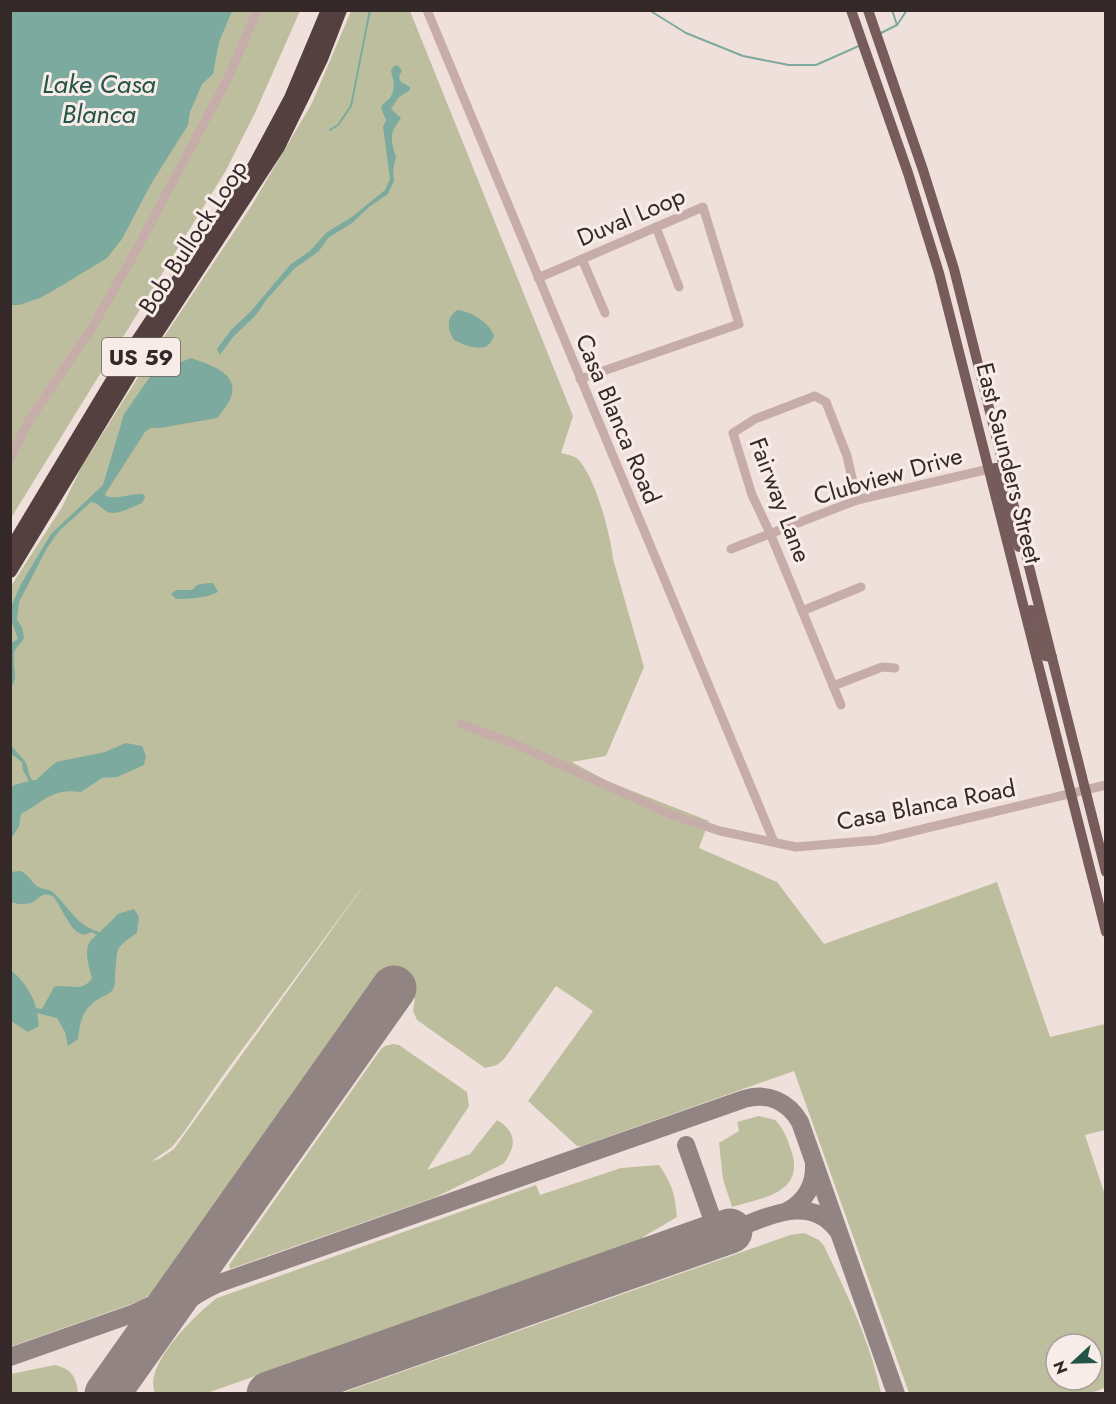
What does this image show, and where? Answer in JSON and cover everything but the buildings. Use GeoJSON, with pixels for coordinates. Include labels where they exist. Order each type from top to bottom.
{"type":"FeatureCollection","features":[{"type":"Feature","properties":{"kind":"highway","name":"Bob Bullock Loop"},"geometry":{"type":"LineString","coordinates":[[10,551],[106,392],[254,167],[291,98],[328,10]]}},
{"type":"Feature","properties":{"kind":"highway","name":"Bob Bullock Loop"},"geometry":{"type":"LineString","coordinates":[[10,571],[129,375],[278,147],[321,59],[340,10]]}},
{"type":"Feature","properties":{"kind":"main road","name":"East Saunders Street"},"geometry":{"type":"LineString","coordinates":[[851,10],[925,223],[1106,932]]}},
{"type":"Feature","properties":{"kind":"main road","name":"East Saunders Street"},"geometry":{"type":"LineString","coordinates":[[868,10],[951,259],[1106,872]]}},
{"type":"Feature","properties":{"kind":"main road"},"geometry":{"type":"LineString","coordinates":[[989,469],[996,468],[1012,531],[1028,562]]}},
{"type":"Feature","properties":{"kind":"main road"},"geometry":{"type":"LineString","coordinates":[[1013,563],[1021,570],[1043,651],[1046,656],[1052,657]]}},
{"type":"Feature","properties":{"kind":"street"},"geometry":{"type":"LineString","coordinates":[[10,459],[28,423],[93,326],[133,256],[204,125],[236,61],[257,10]]}},
{"type":"Feature","properties":{"kind":"street","name":"Casa Blanca Road"},"geometry":{"type":"LineString","coordinates":[[427,10],[774,842]]}},
{"type":"Feature","properties":{"kind":"street","name":"Duval Loop"},"geometry":{"type":"LineString","coordinates":[[538,278],[703,207],[739,324],[580,379]]}},
{"type":"Feature","properties":{"kind":"street"},"geometry":{"type":"LineString","coordinates":[[656,227],[679,287]]}},
{"type":"Feature","properties":{"kind":"street"},"geometry":{"type":"LineString","coordinates":[[582,259],[605,313]]}},
{"type":"Feature","properties":{"kind":"street","name":"Fairway Lane"},"geometry":{"type":"LineString","coordinates":[[841,705],[752,495],[733,433],[755,419],[815,396],[826,402],[847,456],[856,500]]}},
{"type":"Feature","properties":{"kind":"street","name":"Clubview Drive"},"geometry":{"type":"LineString","coordinates":[[731,549],[856,500],[989,469]]}},
{"type":"Feature","properties":{"kind":"street"},"geometry":{"type":"LineString","coordinates":[[802,611],[861,587]]}},
{"type":"Feature","properties":{"kind":"street"},"geometry":{"type":"LineString","coordinates":[[833,686],[882,667],[895,669]]}},
{"type":"Feature","properties":{"kind":"street","name":"Casa Blanca Road"},"geometry":{"type":"LineString","coordinates":[[461,724],[515,744],[670,814],[720,831],[796,847],[877,840],[1106,785]]}},
{"type":"Feature","properties":{"kind":"green space"},"geometry":{"type":"Polygon","coordinates":[[[11,11],[300,11],[255,113],[225,172],[11,518],[11,11]]]}},
{"type":"Feature","properties":{"kind":"green space"},"geometry":{"type":"Polygon","coordinates":[[[351,11],[410,11],[573,416],[561,453],[575,457],[582,464],[595,489],[644,667],[606,756],[572,762],[607,781],[709,821],[699,848],[777,882],[824,944],[997,882],[1050,1037],[1105,1024],[1105,1130],[1085,1135],[1105,1195],[1105,1390],[1104,1332],[1044,1332],[1044,1392],[1094,1392],[1089,1394],[909,1393],[794,1071],[577,1146],[528,1101],[593,1011],[556,986],[504,1059],[497,1065],[485,1068],[417,1020],[413,1011],[415,999],[379,974],[152,1294],[140,1301],[10,1347],[11,586],[62,507],[81,468],[152,355],[252,205],[312,103],[351,11]],[[372,874],[224,1074],[184,1132],[172,1147],[152,1161],[174,1149],[372,874]]]}},
{"type":"Feature","properties":{"kind":"green space"},"geometry":{"type":"Polygon","coordinates":[[[393,1044],[399,1045],[467,1092],[469,1106],[427,1170],[470,1154],[497,1120],[508,1129],[513,1140],[511,1151],[503,1164],[436,1197],[230,1269],[229,1265],[381,1049],[393,1044]]]}},
{"type":"Feature","properties":{"kind":"green space"},"geometry":{"type":"Polygon","coordinates":[[[759,1116],[775,1120],[784,1132],[792,1153],[794,1167],[792,1177],[786,1186],[767,1197],[732,1207],[723,1179],[719,1143],[739,1131],[737,1122],[759,1116]]]}},
{"type":"Feature","properties":{"kind":"green space"},"geometry":{"type":"Polygon","coordinates":[[[659,1165],[672,1189],[677,1217],[643,1239],[207,1393],[155,1393],[153,1382],[164,1355],[185,1328],[217,1298],[536,1185],[540,1195],[621,1168],[659,1165]]]}},
{"type":"Feature","properties":{"kind":"green space"},"geometry":{"type":"Polygon","coordinates":[[[804,1233],[819,1240],[824,1246],[864,1336],[881,1393],[342,1393],[790,1235],[804,1233]]]}},
{"type":"Feature","properties":{"kind":"green space"},"geometry":{"type":"Polygon","coordinates":[[[55,1365],[72,1374],[78,1393],[11,1393],[11,1374],[55,1365]]]}},
{"type":"Feature","properties":{"kind":"water","name":"Lake Casa Blanca"},"geometry":{"type":"Polygon","coordinates":[[[11,10],[232,11],[219,42],[213,74],[202,84],[190,112],[188,125],[151,184],[122,239],[107,258],[40,298],[19,305],[10,305],[11,10]]]}},
{"type":"Feature","properties":{"kind":"water"},"geometry":{"type":"Polygon","coordinates":[[[397,65],[402,70],[399,77],[401,82],[410,87],[410,90],[398,98],[391,109],[401,118],[392,134],[396,157],[393,170],[394,181],[388,194],[352,223],[328,238],[319,251],[294,269],[256,315],[233,337],[220,355],[217,349],[231,330],[251,311],[291,264],[310,251],[327,232],[352,217],[385,190],[390,179],[383,127],[386,120],[381,108],[393,93],[394,84],[391,71],[397,65]]]}},
{"type":"Feature","properties":{"kind":"water"},"geometry":{"type":"Polygon","coordinates":[[[457,310],[473,315],[492,331],[494,336],[487,346],[477,348],[454,340],[450,332],[449,320],[457,310]]]}},
{"type":"Feature","properties":{"kind":"water"},"geometry":{"type":"Polygon","coordinates":[[[191,358],[215,367],[230,379],[231,395],[227,406],[217,418],[150,428],[145,432],[105,494],[115,497],[143,494],[145,497],[142,503],[121,512],[112,513],[91,502],[59,531],[47,548],[19,602],[17,620],[22,627],[24,637],[15,651],[15,680],[11,688],[11,643],[18,639],[10,609],[21,584],[51,534],[103,485],[124,414],[152,374],[191,358]]]}},
{"type":"Feature","properties":{"kind":"water"},"geometry":{"type":"Polygon","coordinates":[[[213,583],[218,592],[187,599],[176,599],[171,594],[176,590],[192,590],[197,585],[213,583]]]}},
{"type":"Feature","properties":{"kind":"water"},"geometry":{"type":"Polygon","coordinates":[[[126,743],[142,746],[146,756],[144,765],[117,777],[102,778],[81,792],[63,792],[49,797],[21,814],[19,826],[11,839],[11,788],[29,781],[23,770],[22,762],[11,754],[11,744],[26,762],[32,780],[36,780],[56,762],[105,752],[126,743]]]}},
{"type":"Feature","properties":{"kind":"water"},"geometry":{"type":"Polygon","coordinates":[[[20,871],[37,886],[54,893],[74,916],[92,930],[100,932],[118,914],[134,909],[139,917],[137,933],[118,950],[113,989],[87,1010],[81,1020],[78,1039],[68,1046],[65,1032],[57,1018],[37,1013],[39,1026],[28,1032],[11,1021],[11,971],[26,987],[36,1008],[42,1009],[54,987],[84,986],[92,978],[87,949],[97,935],[92,932],[84,935],[77,932],[54,897],[50,895],[43,895],[28,904],[11,902],[11,872],[20,871]]]}},
{"type":"Feature","properties":{"kind":"waterway"},"geometry":{"type":"LineString","coordinates":[[330,130],[338,125],[351,106],[370,10]]}},
{"type":"Feature","properties":{"kind":"waterway"},"geometry":{"type":"LineString","coordinates":[[649,10],[686,33],[743,56],[789,65],[816,65],[861,45]]}},
{"type":"Feature","properties":{"kind":"waterway"},"geometry":{"type":"LineString","coordinates":[[892,10],[897,25]]}},
{"type":"Feature","properties":{"kind":"waterway"},"geometry":{"type":"LineString","coordinates":[[881,33],[897,25],[907,10]]}},
{"type":"Feature","properties":{"kind":"taxiway"},"geometry":{"type":"LineString","coordinates":[[10,1357],[135,1313],[147,1320],[149,1327],[145,1340],[178,1308],[217,1284],[744,1099],[761,1097],[783,1104],[800,1122],[896,1394]]}},
{"type":"Feature","properties":{"kind":"taxiway"},"geometry":{"type":"LineString","coordinates":[[686,1145],[718,1235]]}},
{"type":"Feature","properties":{"kind":"taxiway"},"geometry":{"type":"LineString","coordinates":[[787,1211],[799,1203],[808,1192],[813,1179],[814,1164]]}},
{"type":"Feature","properties":{"kind":"taxiway"},"geometry":{"type":"LineString","coordinates":[[730,1231],[771,1215],[800,1210],[813,1212],[826,1219],[837,1230]]}},
{"type":"Feature","properties":{"kind":"taxiway"},"geometry":{"type":"LineString","coordinates":[[204,1257],[201,1274],[205,1280],[213,1284]]}},
{"type":"Feature","properties":{"kind":"taxiway"},"geometry":{"type":"LineString","coordinates":[[135,1313],[165,1299],[191,1276]]}},
{"type":"Feature","properties":{"kind":"runway"},"geometry":{"type":"LineString","coordinates":[[107,1394],[394,988]]}},
{"type":"Feature","properties":{"kind":"runway"},"geometry":{"type":"LineString","coordinates":[[269,1394],[730,1231]]}}]}
